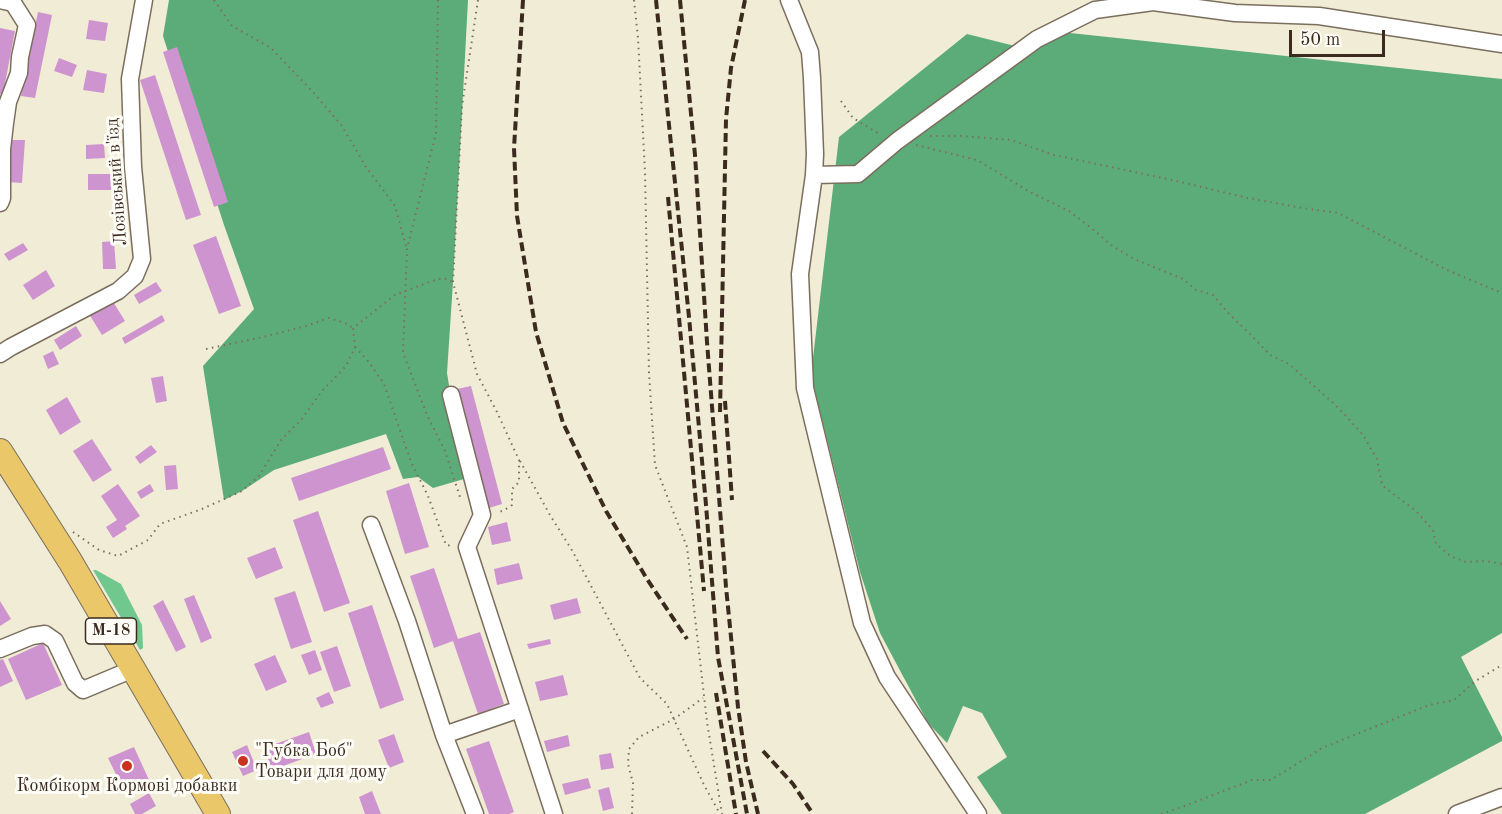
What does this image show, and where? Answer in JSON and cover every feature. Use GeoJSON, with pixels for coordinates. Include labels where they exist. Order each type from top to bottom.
{"type":"FeatureCollection","features":[{"type":"Feature","properties":{"kind":"highway","name":"М-18"},"geometry":{"type":"LineString","coordinates":[[0,451],[70,561],[218,814]]}},
{"type":"Feature","properties":{"kind":"street"},"geometry":{"type":"LineString","coordinates":[[0,0],[13,3],[27,25],[19,73],[2,130],[2,198],[0,203]]}},
{"type":"Feature","properties":{"kind":"street","name":"Лозівський в'їзд"},"geometry":{"type":"LineString","coordinates":[[0,354],[118,291],[135,276],[142,259],[133,167],[130,79],[144,0]]}},
{"type":"Feature","properties":{"kind":"street"},"geometry":{"type":"LineString","coordinates":[[789,0],[810,52],[815,154],[800,274],[805,388],[862,623],[887,677],[978,814]]}},
{"type":"Feature","properties":{"kind":"street"},"geometry":{"type":"LineString","coordinates":[[814,175],[858,174],[897,141],[1037,39],[1095,9],[1153,2],[1235,13],[1319,16],[1502,44]]}},
{"type":"Feature","properties":{"kind":"street"},"geometry":{"type":"LineString","coordinates":[[451,395],[482,515],[467,547],[554,814]]}},
{"type":"Feature","properties":{"kind":"street"},"geometry":{"type":"LineString","coordinates":[[371,525],[407,621],[444,735],[475,814]]}},
{"type":"Feature","properties":{"kind":"street"},"geometry":{"type":"LineString","coordinates":[[0,649],[32,636],[45,634],[55,641],[75,683],[83,690],[133,669]]}},
{"type":"Feature","properties":{"kind":"street"},"geometry":{"type":"LineString","coordinates":[[444,735],[520,710]]}},
{"type":"Feature","properties":{"kind":"street"},"geometry":{"type":"LineString","coordinates":[[1457,814],[1502,797]]}},
{"type":"Feature","properties":{"kind":"path"},"geometry":{"type":"LineString","coordinates":[[214,0],[232,26],[271,48],[342,126],[366,166],[395,206],[407,249]]}},
{"type":"Feature","properties":{"kind":"path"},"geometry":{"type":"LineString","coordinates":[[438,0],[436,133],[407,249],[403,353],[427,415],[445,451],[460,497],[482,515],[503,511],[512,505],[512,489],[519,482],[519,460]]}},
{"type":"Feature","properties":{"kind":"path"},"geometry":{"type":"LineString","coordinates":[[478,0],[462,106],[453,282],[477,374],[519,460],[573,552],[640,678],[667,704],[704,785],[721,814]]}},
{"type":"Feature","properties":{"kind":"path"},"geometry":{"type":"LineString","coordinates":[[634,0],[645,172],[649,373],[655,465],[687,547],[704,697],[721,814]]}},
{"type":"Feature","properties":{"kind":"path"},"geometry":{"type":"LineString","coordinates":[[841,100],[853,118],[879,135],[977,160],[1030,192],[1069,211],[1111,246],[1134,259],[1183,279],[1196,290],[1213,295],[1270,355],[1289,364],[1346,416],[1362,435],[1377,459],[1382,485],[1416,511],[1433,530],[1436,544],[1452,557],[1502,565]]}},
{"type":"Feature","properties":{"kind":"path"},"geometry":{"type":"LineString","coordinates":[[897,141],[922,136],[1011,140],[1054,155],[1248,198],[1338,213],[1447,270],[1502,293]]}},
{"type":"Feature","properties":{"kind":"path"},"geometry":{"type":"LineString","coordinates":[[353,328],[395,295],[432,281],[444,279],[453,282]]}},
{"type":"Feature","properties":{"kind":"path"},"geometry":{"type":"LineString","coordinates":[[67,528],[99,550],[118,556],[148,540],[160,524],[242,491],[259,476],[281,440],[301,420],[322,391],[346,366],[355,347],[353,328],[345,322],[329,318],[263,338],[206,349]]}},
{"type":"Feature","properties":{"kind":"path"},"geometry":{"type":"LineString","coordinates":[[355,347],[384,384],[411,462],[428,496],[446,546],[467,547]]}},
{"type":"Feature","properties":{"kind":"path"},"geometry":{"type":"LineString","coordinates":[[1161,814],[1252,780],[1271,780],[1322,748],[1429,705],[1454,700],[1474,682],[1502,665]]}},
{"type":"Feature","properties":{"kind":"path"},"geometry":{"type":"LineString","coordinates":[[632,814],[633,783],[628,764],[629,749],[639,737],[674,719],[704,697]]}},
{"type":"Feature","properties":{"kind":"green space"},"geometry":{"type":"Polygon","coordinates":[[[169,0],[468,0],[447,373],[464,479],[433,488],[418,477],[403,479],[386,434],[274,470],[224,500],[203,366],[254,309],[224,225],[163,36],[169,0]]]}},
{"type":"Feature","properties":{"kind":"green space"},"geometry":{"type":"Polygon","coordinates":[[[1042,30],[1502,79],[1502,633],[1461,657],[1502,741],[1365,814],[1002,814],[977,777],[1007,757],[982,713],[963,706],[947,743],[928,723],[880,633],[860,572],[811,375],[839,137],[967,34],[1019,47],[1042,30]]]}},
{"type":"Feature","properties":{"kind":"green space"},"geometry":{"type":"Polygon","coordinates":[[[93,570],[121,584],[142,625],[143,648],[140,650],[93,570]]]}},
{"type":"Feature","properties":{"kind":"building"},"geometry":{"type":"Polygon","coordinates":[[[38,12],[52,15],[35,98],[21,96],[38,12]]]}},
{"type":"Feature","properties":{"kind":"building"},"geometry":{"type":"Polygon","coordinates":[[[89,20],[108,23],[105,41],[86,39],[89,20]]]}},
{"type":"Feature","properties":{"kind":"building"},"geometry":{"type":"Polygon","coordinates":[[[0,28],[15,31],[3,94],[0,94],[0,28]]]}},
{"type":"Feature","properties":{"kind":"building"},"geometry":{"type":"Polygon","coordinates":[[[177,47],[228,202],[214,207],[163,52],[177,47]]]}},
{"type":"Feature","properties":{"kind":"building"},"geometry":{"type":"Polygon","coordinates":[[[59,58],[77,65],[72,77],[54,71],[59,58]]]}},
{"type":"Feature","properties":{"kind":"building"},"geometry":{"type":"Polygon","coordinates":[[[87,70],[107,74],[104,93],[83,90],[87,70]]]}},
{"type":"Feature","properties":{"kind":"building"},"geometry":{"type":"Polygon","coordinates":[[[155,75],[201,215],[186,220],[140,80],[155,75]]]}},
{"type":"Feature","properties":{"kind":"building"},"geometry":{"type":"Polygon","coordinates":[[[11,140],[25,140],[22,183],[8,182],[11,140]]]}},
{"type":"Feature","properties":{"kind":"building"},"geometry":{"type":"Polygon","coordinates":[[[104,144],[105,158],[86,159],[86,145],[104,144]]]}},
{"type":"Feature","properties":{"kind":"building"},"geometry":{"type":"Polygon","coordinates":[[[88,174],[112,174],[112,190],[88,190],[88,174]]]}},
{"type":"Feature","properties":{"kind":"building"},"geometry":{"type":"Polygon","coordinates":[[[216,236],[241,306],[219,314],[193,245],[216,236]]]}},
{"type":"Feature","properties":{"kind":"building"},"geometry":{"type":"Polygon","coordinates":[[[114,241],[116,269],[103,269],[102,242],[114,241]]]}},
{"type":"Feature","properties":{"kind":"building"},"geometry":{"type":"Polygon","coordinates":[[[23,243],[28,250],[9,261],[4,254],[23,243]]]}},
{"type":"Feature","properties":{"kind":"building"},"geometry":{"type":"Polygon","coordinates":[[[46,270],[55,286],[33,300],[23,285],[46,270]]]}},
{"type":"Feature","properties":{"kind":"building"},"geometry":{"type":"Polygon","coordinates":[[[156,282],[162,291],[139,304],[134,295],[156,282]]]}},
{"type":"Feature","properties":{"kind":"building"},"geometry":{"type":"Polygon","coordinates":[[[112,300],[125,321],[102,335],[89,314],[112,300]]]}},
{"type":"Feature","properties":{"kind":"building"},"geometry":{"type":"Polygon","coordinates":[[[162,315],[165,321],[125,344],[122,338],[162,315]]]}},
{"type":"Feature","properties":{"kind":"building"},"geometry":{"type":"Polygon","coordinates":[[[76,326],[82,336],[60,350],[54,340],[76,326]]]}},
{"type":"Feature","properties":{"kind":"building"},"geometry":{"type":"Polygon","coordinates":[[[53,351],[59,364],[48,369],[43,356],[53,351]]]}},
{"type":"Feature","properties":{"kind":"building"},"geometry":{"type":"Polygon","coordinates":[[[163,376],[167,401],[156,403],[151,378],[163,376]]]}},
{"type":"Feature","properties":{"kind":"building"},"geometry":{"type":"Polygon","coordinates":[[[471,386],[502,504],[489,508],[457,389],[471,386]]]}},
{"type":"Feature","properties":{"kind":"building"},"geometry":{"type":"Polygon","coordinates":[[[67,397],[81,422],[60,435],[46,410],[67,397]]]}},
{"type":"Feature","properties":{"kind":"building"},"geometry":{"type":"Polygon","coordinates":[[[92,439],[112,470],[93,482],[73,451],[92,439]]]}},
{"type":"Feature","properties":{"kind":"building"},"geometry":{"type":"Polygon","coordinates":[[[151,445],[157,452],[140,464],[135,457],[151,445]]]}},
{"type":"Feature","properties":{"kind":"building"},"geometry":{"type":"Polygon","coordinates":[[[383,447],[391,469],[299,501],[291,478],[383,447]]]}},
{"type":"Feature","properties":{"kind":"building"},"geometry":{"type":"Polygon","coordinates":[[[176,465],[178,489],[166,490],[164,466],[176,465]]]}},
{"type":"Feature","properties":{"kind":"building"},"geometry":{"type":"Polygon","coordinates":[[[409,483],[429,547],[405,554],[386,491],[409,483]]]}},
{"type":"Feature","properties":{"kind":"building"},"geometry":{"type":"Polygon","coordinates":[[[118,484],[140,516],[125,526],[127,529],[113,538],[106,527],[117,520],[101,496],[118,484]]]}},
{"type":"Feature","properties":{"kind":"building"},"geometry":{"type":"Polygon","coordinates":[[[150,484],[154,491],[141,499],[137,492],[150,484]]]}},
{"type":"Feature","properties":{"kind":"building"},"geometry":{"type":"Polygon","coordinates":[[[318,511],[350,603],[324,612],[293,520],[318,511]]]}},
{"type":"Feature","properties":{"kind":"building"},"geometry":{"type":"Polygon","coordinates":[[[507,522],[511,541],[492,545],[488,527],[507,522]]]}},
{"type":"Feature","properties":{"kind":"building"},"geometry":{"type":"Polygon","coordinates":[[[275,547],[283,568],[256,579],[247,558],[275,547]]]}},
{"type":"Feature","properties":{"kind":"building"},"geometry":{"type":"Polygon","coordinates":[[[519,563],[523,579],[497,585],[494,569],[519,563]]]}},
{"type":"Feature","properties":{"kind":"building"},"geometry":{"type":"Polygon","coordinates":[[[434,568],[458,639],[480,632],[504,704],[478,714],[453,641],[434,648],[410,576],[434,568]]]}},
{"type":"Feature","properties":{"kind":"building"},"geometry":{"type":"Polygon","coordinates":[[[295,591],[312,642],[291,649],[274,598],[295,591]]]}},
{"type":"Feature","properties":{"kind":"building"},"geometry":{"type":"Polygon","coordinates":[[[194,595],[212,638],[201,643],[184,599],[194,595]]]}},
{"type":"Feature","properties":{"kind":"building"},"geometry":{"type":"Polygon","coordinates":[[[577,598],[581,613],[554,620],[550,605],[577,598]]]}},
{"type":"Feature","properties":{"kind":"building"},"geometry":{"type":"Polygon","coordinates":[[[163,600],[186,647],[176,652],[153,606],[163,600]]]}},
{"type":"Feature","properties":{"kind":"building"},"geometry":{"type":"Polygon","coordinates":[[[0,601],[11,619],[0,626],[0,601]]]}},
{"type":"Feature","properties":{"kind":"building"},"geometry":{"type":"Polygon","coordinates":[[[372,605],[404,700],[380,709],[348,613],[372,605]]]}},
{"type":"Feature","properties":{"kind":"building"},"geometry":{"type":"Polygon","coordinates":[[[550,639],[551,644],[529,649],[527,644],[550,639]]]}},
{"type":"Feature","properties":{"kind":"building"},"geometry":{"type":"Polygon","coordinates":[[[43,643],[62,685],[26,700],[8,659],[43,643]]]}},
{"type":"Feature","properties":{"kind":"building"},"geometry":{"type":"Polygon","coordinates":[[[337,646],[351,686],[334,692],[320,652],[337,646]]]}},
{"type":"Feature","properties":{"kind":"building"},"geometry":{"type":"Polygon","coordinates":[[[315,650],[322,670],[309,675],[301,655],[315,650]]]}},
{"type":"Feature","properties":{"kind":"building"},"geometry":{"type":"Polygon","coordinates":[[[275,655],[287,682],[266,691],[254,664],[275,655]]]}},
{"type":"Feature","properties":{"kind":"building"},"geometry":{"type":"Polygon","coordinates":[[[3,659],[13,681],[0,687],[0,660],[3,659]]]}},
{"type":"Feature","properties":{"kind":"building"},"geometry":{"type":"Polygon","coordinates":[[[563,675],[568,695],[540,701],[535,682],[563,675]]]}},
{"type":"Feature","properties":{"kind":"building"},"geometry":{"type":"Polygon","coordinates":[[[329,692],[334,703],[321,708],[316,698],[329,692]]]}},
{"type":"Feature","properties":{"kind":"building"},"geometry":{"type":"Polygon","coordinates":[[[309,732],[316,754],[272,770],[264,748],[309,732]]]}},
{"type":"Feature","properties":{"kind":"building"},"geometry":{"type":"Polygon","coordinates":[[[394,734],[404,762],[389,768],[378,740],[394,734]]]}},
{"type":"Feature","properties":{"kind":"building"},"geometry":{"type":"Polygon","coordinates":[[[568,735],[570,746],[547,752],[544,741],[568,735]]]}},
{"type":"Feature","properties":{"kind":"building"},"geometry":{"type":"Polygon","coordinates":[[[489,741],[514,812],[509,814],[489,814],[466,749],[489,741]]]}},
{"type":"Feature","properties":{"kind":"building"},"geometry":{"type":"Polygon","coordinates":[[[247,745],[257,770],[243,776],[232,752],[247,745]]]}},
{"type":"Feature","properties":{"kind":"building"},"geometry":{"type":"Polygon","coordinates":[[[134,747],[149,780],[125,793],[108,758],[134,747]]]}},
{"type":"Feature","properties":{"kind":"building"},"geometry":{"type":"Polygon","coordinates":[[[611,753],[614,768],[601,770],[599,755],[611,753]]]}},
{"type":"Feature","properties":{"kind":"building"},"geometry":{"type":"Polygon","coordinates":[[[588,778],[591,788],[565,795],[562,784],[588,778]]]}},
{"type":"Feature","properties":{"kind":"building"},"geometry":{"type":"Polygon","coordinates":[[[609,787],[614,808],[603,811],[598,790],[609,787]]]}},
{"type":"Feature","properties":{"kind":"building"},"geometry":{"type":"Polygon","coordinates":[[[372,791],[381,814],[365,814],[359,797],[372,791]]]}},
{"type":"Feature","properties":{"kind":"building"},"geometry":{"type":"Polygon","coordinates":[[[149,793],[156,806],[142,814],[135,814],[130,804],[149,793]]]}},
{"type":"Feature","properties":{"kind":"railway"},"geometry":{"type":"LineString","coordinates":[[523,0],[514,148],[517,216],[536,332],[563,423],[606,511],[687,639]]}},
{"type":"Feature","properties":{"kind":"railway"},"geometry":{"type":"LineString","coordinates":[[656,0],[689,317],[718,657],[747,814]]}},
{"type":"Feature","properties":{"kind":"railway"},"geometry":{"type":"LineString","coordinates":[[680,0],[695,155],[726,587],[738,707],[746,762],[758,814]]}},
{"type":"Feature","properties":{"kind":"railway"},"geometry":{"type":"LineString","coordinates":[[720,412],[726,119],[731,68],[745,0]]}},
{"type":"Feature","properties":{"kind":"railway"},"geometry":{"type":"LineString","coordinates":[[668,197],[704,591]]}},
{"type":"Feature","properties":{"kind":"railway"},"geometry":{"type":"LineString","coordinates":[[725,401],[732,500]]}},
{"type":"Feature","properties":{"kind":"railway"},"geometry":{"type":"LineString","coordinates":[[716,693],[736,814]]}},
{"type":"Feature","properties":{"kind":"railway"},"geometry":{"type":"LineString","coordinates":[[763,751],[793,784],[813,814]]}},
{"type":"Feature","properties":{"kind":"place","name":"\"Губка Боб\" Товари для дому"},"geometry":{"type":"Point","coordinates":[243,761]}},
{"type":"Feature","properties":{"kind":"place","name":"Комбікорм Кормові добавки"},"geometry":{"type":"Point","coordinates":[127,766]}}]}
